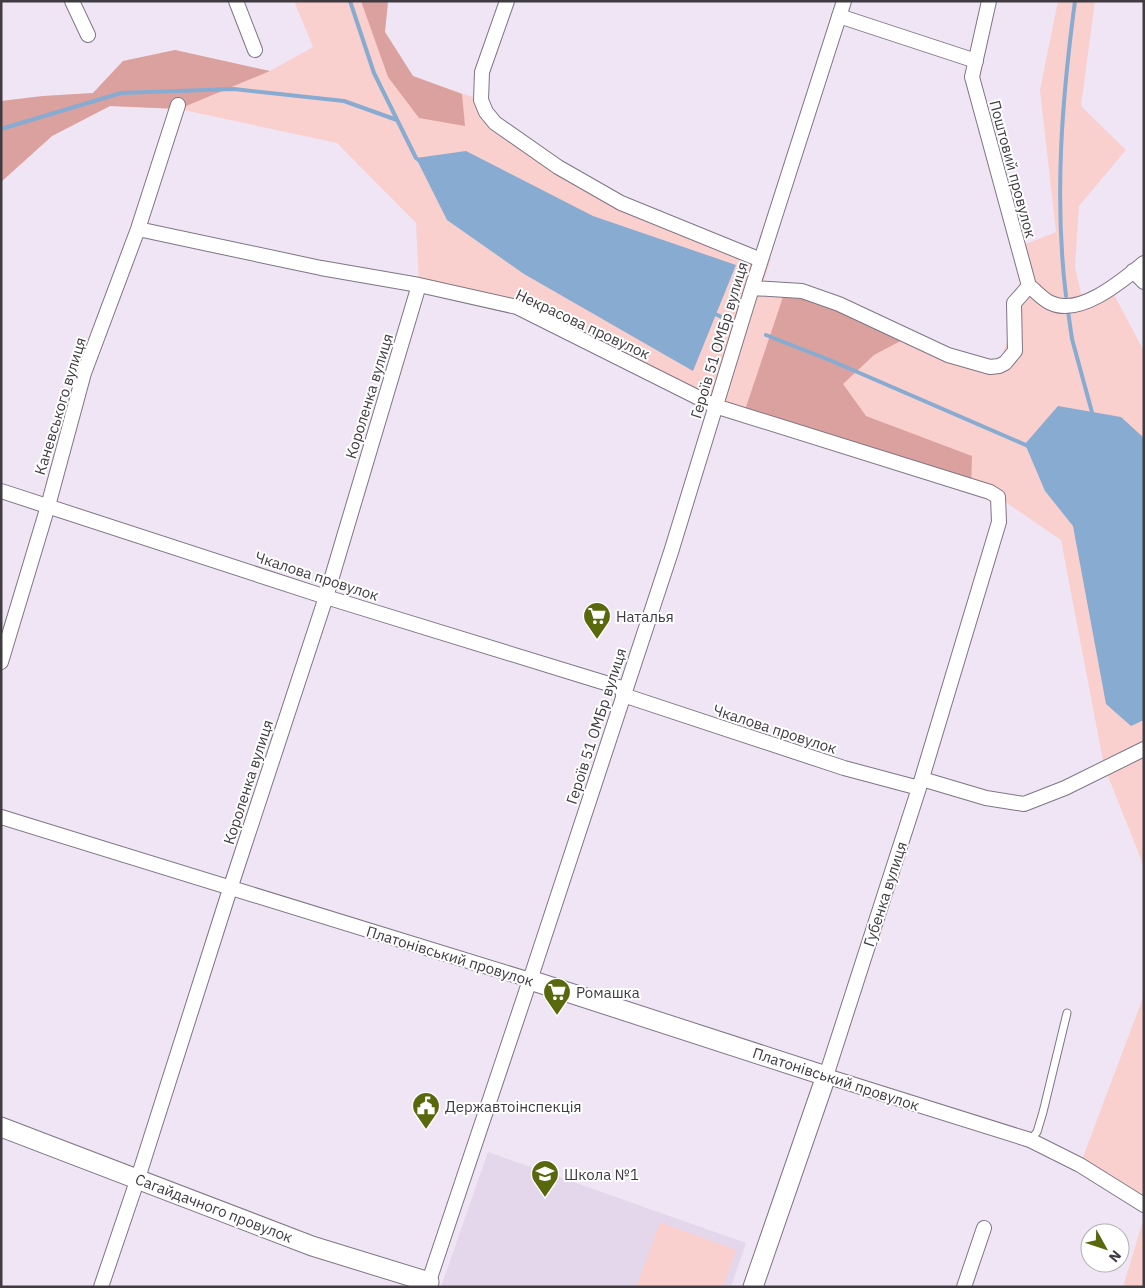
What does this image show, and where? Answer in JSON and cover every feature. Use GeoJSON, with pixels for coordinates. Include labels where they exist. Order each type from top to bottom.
{"type":"FeatureCollection","features":[{"type":"Feature","properties":{"kind":"street"},"geometry":{"type":"LineString","coordinates":[[72,1],[88,35]]}},
{"type":"Feature","properties":{"kind":"street"},"geometry":{"type":"LineString","coordinates":[[236,1],[255,50]]}},
{"type":"Feature","properties":{"kind":"street"},"geometry":{"type":"LineString","coordinates":[[507,1],[482,72],[481,100],[486,112],[495,123],[558,167],[621,203],[761,260]]}},
{"type":"Feature","properties":{"kind":"street","name":"Героїв 51 ОМБр вулиця"},"geometry":{"type":"LineString","coordinates":[[428,1284],[671,552],[752,288],[844,1]]}},
{"type":"Feature","properties":{"kind":"street","name":"Поштовий провулок"},"geometry":{"type":"LineString","coordinates":[[989,1],[972,77],[1029,286]]}},
{"type":"Feature","properties":{"kind":"street"},"geometry":{"type":"LineString","coordinates":[[840,16],[976,61]]}},
{"type":"Feature","properties":{"kind":"street","name":"Каневського вулиця"},"geometry":{"type":"LineString","coordinates":[[1,662],[48,506],[84,373],[138,229],[178,104]]}},
{"type":"Feature","properties":{"kind":"street","name":"Некрасова провулок"},"geometry":{"type":"LineString","coordinates":[[138,229],[321,268],[419,285],[517,307],[715,406],[990,492],[998,498]]}},
{"type":"Feature","properties":{"kind":"street"},"geometry":{"type":"LineString","coordinates":[[752,288],[802,291],[839,304],[948,355],[990,367],[1000,366],[1015,352],[1014,304],[1029,286],[1050,303],[1066,307],[1083,303],[1111,289],[1139,267],[1144,282]]}},
{"type":"Feature","properties":{"kind":"street","name":"Короленка вулиця"},"geometry":{"type":"LineString","coordinates":[[101,1287],[326,597],[419,285]]}},
{"type":"Feature","properties":{"kind":"street","name":"Чкалова провулок"},"geometry":{"type":"LineString","coordinates":[[1,491],[624,692],[844,768],[986,798],[1024,804],[1065,788],[1144,749]]}},
{"type":"Feature","properties":{"kind":"street","name":"Губенка вулиця"},"geometry":{"type":"LineString","coordinates":[[753,1287],[826,1076],[920,784],[999,522],[998,498]]}},
{"type":"Feature","properties":{"kind":"street","name":"Платонівський провулок"},"geometry":{"type":"LineString","coordinates":[[1,817],[530,980],[1030,1140],[1080,1165],[1144,1205]]}},
{"type":"Feature","properties":{"kind":"street","name":"Сагайдачного провулок"},"geometry":{"type":"LineString","coordinates":[[1,1127],[312,1246],[428,1284]]}},
{"type":"Feature","properties":{"kind":"street"},"geometry":{"type":"LineString","coordinates":[[964,1287],[984,1228]]}},
{"type":"Feature","properties":{"kind":"lane"},"geometry":{"type":"LineString","coordinates":[[1030,1140],[1037,1132],[1043,1112],[1067,1013]]}},
{"type":"Feature","properties":{"kind":"shaded area"},"geometry":{"type":"Polygon","coordinates":[[[294,1],[388,1],[385,32],[413,76],[481,100],[486,112],[558,167],[699,236],[771,259],[764,280],[996,370],[1029,286],[1018,247],[1056,232],[1040,90],[1058,1],[1095,1],[1081,106],[1126,150],[1079,206],[1075,267],[1083,302],[1111,289],[1144,351],[1144,867],[1104,766],[1061,540],[998,497],[715,406],[517,307],[419,285],[416,223],[337,143],[179,109],[110,106],[52,136],[1,182],[1,101],[93,93],[123,61],[175,50],[270,71],[313,47],[294,1]]]}},
{"type":"Feature","properties":{"kind":"shaded area"},"geometry":{"type":"Polygon","coordinates":[[[361,1],[388,1],[385,32],[413,76],[462,94],[465,126],[419,118],[388,77],[361,1]]]}},
{"type":"Feature","properties":{"kind":"shaded area"},"geometry":{"type":"Polygon","coordinates":[[[175,50],[270,71],[179,109],[110,106],[52,136],[1,182],[1,101],[93,93],[123,61],[175,50]]]}},
{"type":"Feature","properties":{"kind":"shaded area"},"geometry":{"type":"Polygon","coordinates":[[[786,288],[910,336],[874,355],[843,384],[866,416],[972,456],[971,488],[745,410],[786,288]]]}},
{"type":"Feature","properties":{"kind":"shaded area"},"geometry":{"type":"Polygon","coordinates":[[[1144,995],[1144,1205],[1080,1165],[1144,995]]]}},
{"type":"Feature","properties":{"kind":"shaded area","name":"Школа №1"},"geometry":{"type":"Polygon","coordinates":[[[488,1152],[746,1243],[731,1287],[441,1287],[488,1152]]]}},
{"type":"Feature","properties":{"kind":"shaded area"},"geometry":{"type":"Polygon","coordinates":[[[1144,1217],[1144,1287],[1123,1287],[1127,1273],[1130,1273],[1130,1264],[1144,1217]]]}},
{"type":"Feature","properties":{"kind":"shaded area"},"geometry":{"type":"Polygon","coordinates":[[[660,1222],[736,1250],[723,1287],[636,1287],[660,1222]]]}},
{"type":"Feature","properties":{"kind":"water"},"geometry":{"type":"Polygon","coordinates":[[[466,151],[593,216],[736,265],[693,371],[524,274],[447,220],[416,158],[466,151]]]}},
{"type":"Feature","properties":{"kind":"water"},"geometry":{"type":"Polygon","coordinates":[[[1058,406],[1121,417],[1144,438],[1144,720],[1131,726],[1106,704],[1073,526],[1045,491],[1025,444],[1058,406]]]}},
{"type":"Feature","properties":{"kind":"waterway"},"geometry":{"type":"LineString","coordinates":[[350,1],[374,73],[416,158],[420,161]]}},
{"type":"Feature","properties":{"kind":"waterway"},"geometry":{"type":"LineString","coordinates":[[1066,296],[1062,259],[1061,148],[1066,74],[1075,1]]}},
{"type":"Feature","properties":{"kind":"waterway"},"geometry":{"type":"LineString","coordinates":[[1,129],[121,93],[234,89],[344,101],[397,120]]}},
{"type":"Feature","properties":{"kind":"waterway"},"geometry":{"type":"LineString","coordinates":[[1068,311],[1072,339],[1093,416]]}},
{"type":"Feature","properties":{"kind":"waterway"},"geometry":{"type":"LineString","coordinates":[[713,313],[726,319]]}},
{"type":"Feature","properties":{"kind":"waterway"},"geometry":{"type":"LineString","coordinates":[[766,335],[832,361],[1028,446]]}},
{"type":"Feature","properties":{"kind":"place","name":"Наталья"},"geometry":{"type":"Point","coordinates":[597,640]}},
{"type":"Feature","properties":{"kind":"place","name":"Ромашка"},"geometry":{"type":"Point","coordinates":[557,1016]}},
{"type":"Feature","properties":{"kind":"place","name":"Державтоінспекція"},"geometry":{"type":"Point","coordinates":[426,1130]}},
{"type":"Feature","properties":{"kind":"place","name":"Школа №1"},"geometry":{"type":"Point","coordinates":[545,1198]}}]}
